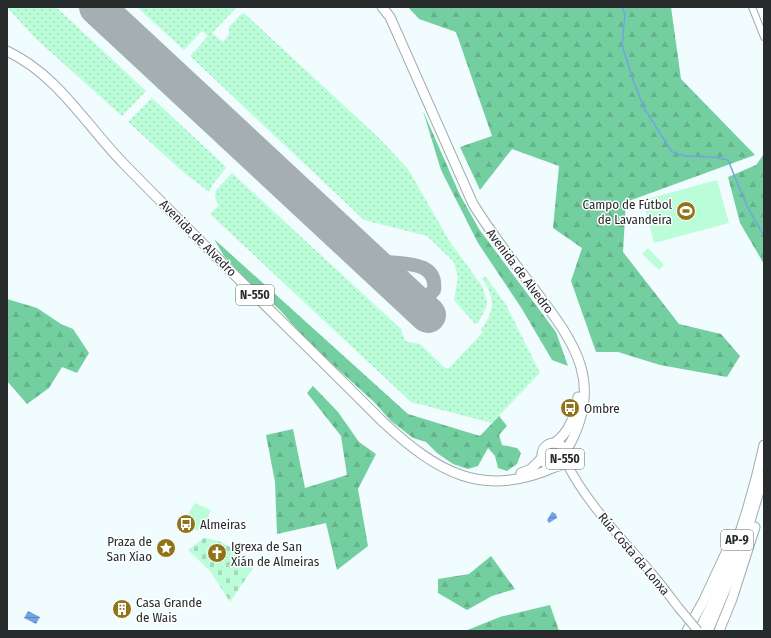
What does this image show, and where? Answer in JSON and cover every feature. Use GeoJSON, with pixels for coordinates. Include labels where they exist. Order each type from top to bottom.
{"type":"FeatureCollection","features":[{"type":"Feature","properties":{"kind":"highway","name":"Avenida de Alvedro"},"geometry":{"type":"LineString","coordinates":[[382,7],[390,17]]}},
{"type":"Feature","properties":{"kind":"highway","name":"Avenida de Alvedro"},"geometry":{"type":"LineString","coordinates":[[7,52],[26,61],[54,83],[114,154],[400,438],[434,464],[452,472],[472,478],[493,480],[519,478],[542,472],[561,461],[576,431],[584,394],[584,379],[579,358],[562,325],[489,230],[473,204],[390,17],[388,7]]}},
{"type":"Feature","properties":{"kind":"highway","name":"Avenida de Alvedro"},"geometry":{"type":"LineString","coordinates":[[554,443],[559,440],[568,427],[578,401],[578,369],[574,348]]}},
{"type":"Feature","properties":{"kind":"highway","name":"N-550"},"geometry":{"type":"LineString","coordinates":[[554,443],[561,445],[561,461],[547,464],[543,457],[545,447],[554,443]]}},
{"type":"Feature","properties":{"kind":"highway","name":"AP-9"},"geometry":{"type":"LineString","coordinates":[[699,631],[720,587],[745,516],[764,445]]}},
{"type":"Feature","properties":{"kind":"highway","name":"Avenida de Alvedro"},"geometry":{"type":"LineString","coordinates":[[493,480],[520,474],[531,469],[543,457]]}},
{"type":"Feature","properties":{"kind":"highway","name":"AP-9"},"geometry":{"type":"LineString","coordinates":[[708,631],[740,554],[764,475]]}},
{"type":"Feature","properties":{"kind":"highway"},"geometry":{"type":"LineString","coordinates":[[719,631],[749,550],[764,496]]}},
{"type":"Feature","properties":{"kind":"highway"},"geometry":{"type":"LineString","coordinates":[[686,631],[704,600],[736,530],[745,516]]}},
{"type":"Feature","properties":{"kind":"main road","name":"Rúa Costa da Lonxa"},"geometry":{"type":"LineString","coordinates":[[561,461],[608,525],[641,560],[699,631]]}},
{"type":"Feature","properties":{"kind":"street"},"geometry":{"type":"LineString","coordinates":[[752,7],[764,37]]}},
{"type":"Feature","properties":{"kind":"green space"},"geometry":{"type":"Polygon","coordinates":[[[7,7],[56,7],[146,91],[122,116],[35,38],[7,7]]]}},
{"type":"Feature","properties":{"kind":"green space"},"geometry":{"type":"Polygon","coordinates":[[[137,7],[237,7],[212,33],[223,42],[229,34],[229,27],[241,14],[244,13],[380,139],[408,169],[450,242],[482,286],[487,301],[486,308],[478,323],[475,324],[454,300],[458,277],[454,262],[427,236],[364,220],[190,56],[208,36],[202,31],[184,50],[137,7]]]}},
{"type":"Feature","properties":{"kind":"green space"},"geometry":{"type":"Polygon","coordinates":[[[408,7],[671,7],[681,79],[755,155],[626,202],[623,252],[679,324],[721,334],[740,356],[727,377],[660,365],[618,352],[596,352],[571,281],[582,248],[553,228],[559,166],[512,149],[480,190],[460,147],[492,136],[456,32],[419,19],[408,7]]]}},
{"type":"Feature","properties":{"kind":"green space"},"geometry":{"type":"Polygon","coordinates":[[[152,98],[226,168],[213,184],[209,192],[182,171],[128,122],[152,98]]]}},
{"type":"Feature","properties":{"kind":"green space"},"geometry":{"type":"Polygon","coordinates":[[[423,111],[460,195],[479,229],[556,332],[568,366],[552,360],[522,309],[478,243],[441,170],[423,111]]]}},
{"type":"Feature","properties":{"kind":"green space"},"geometry":{"type":"Polygon","coordinates":[[[764,154],[764,264],[740,223],[728,177],[756,165],[764,154]]]}},
{"type":"Feature","properties":{"kind":"green space"},"geometry":{"type":"Polygon","coordinates":[[[232,173],[401,329],[405,341],[420,344],[445,368],[449,368],[483,332],[481,329],[489,317],[492,304],[489,291],[482,279],[485,276],[505,303],[540,373],[492,423],[411,402],[210,214],[219,205],[215,198],[216,190],[232,173]]]}},
{"type":"Feature","properties":{"kind":"green space","name":"Campo de Fútbol de Lavandeira"},"geometry":{"type":"Polygon","coordinates":[[[717,180],[729,223],[654,243],[643,200],[717,180]]]}},
{"type":"Feature","properties":{"kind":"green space"},"geometry":{"type":"Polygon","coordinates":[[[214,239],[408,414],[480,436],[499,416],[507,426],[499,435],[502,445],[517,448],[521,453],[517,464],[507,471],[498,468],[495,456],[488,448],[478,466],[468,469],[453,464],[437,453],[426,442],[413,438],[391,421],[374,402],[308,342],[280,310],[249,283],[224,256],[214,239]]]}},
{"type":"Feature","properties":{"kind":"green space"},"geometry":{"type":"Polygon","coordinates":[[[648,248],[664,265],[659,270],[642,254],[648,248]]]}},
{"type":"Feature","properties":{"kind":"green space"},"geometry":{"type":"Polygon","coordinates":[[[7,299],[37,308],[61,324],[73,329],[89,353],[77,373],[62,367],[49,388],[27,404],[7,381],[7,299]]]}},
{"type":"Feature","properties":{"kind":"green space"},"geometry":{"type":"Polygon","coordinates":[[[313,386],[338,412],[359,442],[376,454],[358,489],[368,546],[337,570],[326,523],[277,534],[275,482],[266,435],[293,429],[305,488],[347,475],[341,436],[307,393],[313,386]]]}},
{"type":"Feature","properties":{"kind":"green space"},"geometry":{"type":"Polygon","coordinates":[[[551,447],[557,447],[562,452],[560,461],[557,463],[551,463],[546,458],[546,452],[551,447]]]}},
{"type":"Feature","properties":{"kind":"green space"},"geometry":{"type":"Polygon","coordinates":[[[195,503],[211,510],[206,523],[198,531],[182,523],[195,503]]]}},
{"type":"Feature","properties":{"kind":"green space"},"geometry":{"type":"Polygon","coordinates":[[[204,538],[218,541],[231,547],[255,565],[230,602],[210,571],[188,550],[204,538]]]}},
{"type":"Feature","properties":{"kind":"green space"},"geometry":{"type":"Polygon","coordinates":[[[491,556],[515,589],[492,596],[467,610],[438,593],[438,579],[469,574],[491,556]]]}},
{"type":"Feature","properties":{"kind":"green space"},"geometry":{"type":"Polygon","coordinates":[[[550,605],[559,631],[465,631],[500,617],[550,605]]]}},
{"type":"Feature","properties":{"kind":"water"},"geometry":{"type":"Polygon","coordinates":[[[552,512],[556,514],[557,518],[549,523],[547,520],[552,512]]]}},
{"type":"Feature","properties":{"kind":"water"},"geometry":{"type":"Polygon","coordinates":[[[28,611],[40,617],[36,624],[24,618],[28,611]]]}},
{"type":"Feature","properties":{"kind":"waterway"},"geometry":{"type":"LineString","coordinates":[[622,7],[625,14],[622,45],[644,108],[672,152],[686,156],[713,157],[728,160],[747,206],[764,236]]}},
{"type":"Feature","properties":{"kind":"taxiway"},"geometry":{"type":"LineString","coordinates":[[359,251],[376,260],[416,265],[424,268],[430,273],[434,280],[434,290],[417,305]]}},
{"type":"Feature","properties":{"kind":"runway"},"geometry":{"type":"LineString","coordinates":[[97,7],[428,315]]}},
{"type":"Feature","properties":{"kind":"place","name":"Campo de Fútbol de Lavandeira"},"geometry":{"type":"Point","coordinates":[686,211]}},
{"type":"Feature","properties":{"kind":"place","name":"Ombre"},"geometry":{"type":"Point","coordinates":[570,408]}},
{"type":"Feature","properties":{"kind":"place","name":"Almeiras"},"geometry":{"type":"Point","coordinates":[186,524]}},
{"type":"Feature","properties":{"kind":"place","name":"Praza de San Xiao"},"geometry":{"type":"Point","coordinates":[166,548]}},
{"type":"Feature","properties":{"kind":"place","name":"Igrexa de San Xián de Almeiras"},"geometry":{"type":"Point","coordinates":[217,553]}},
{"type":"Feature","properties":{"kind":"place","name":"Casa Grande de Wais"},"geometry":{"type":"Point","coordinates":[122,609]}}]}
